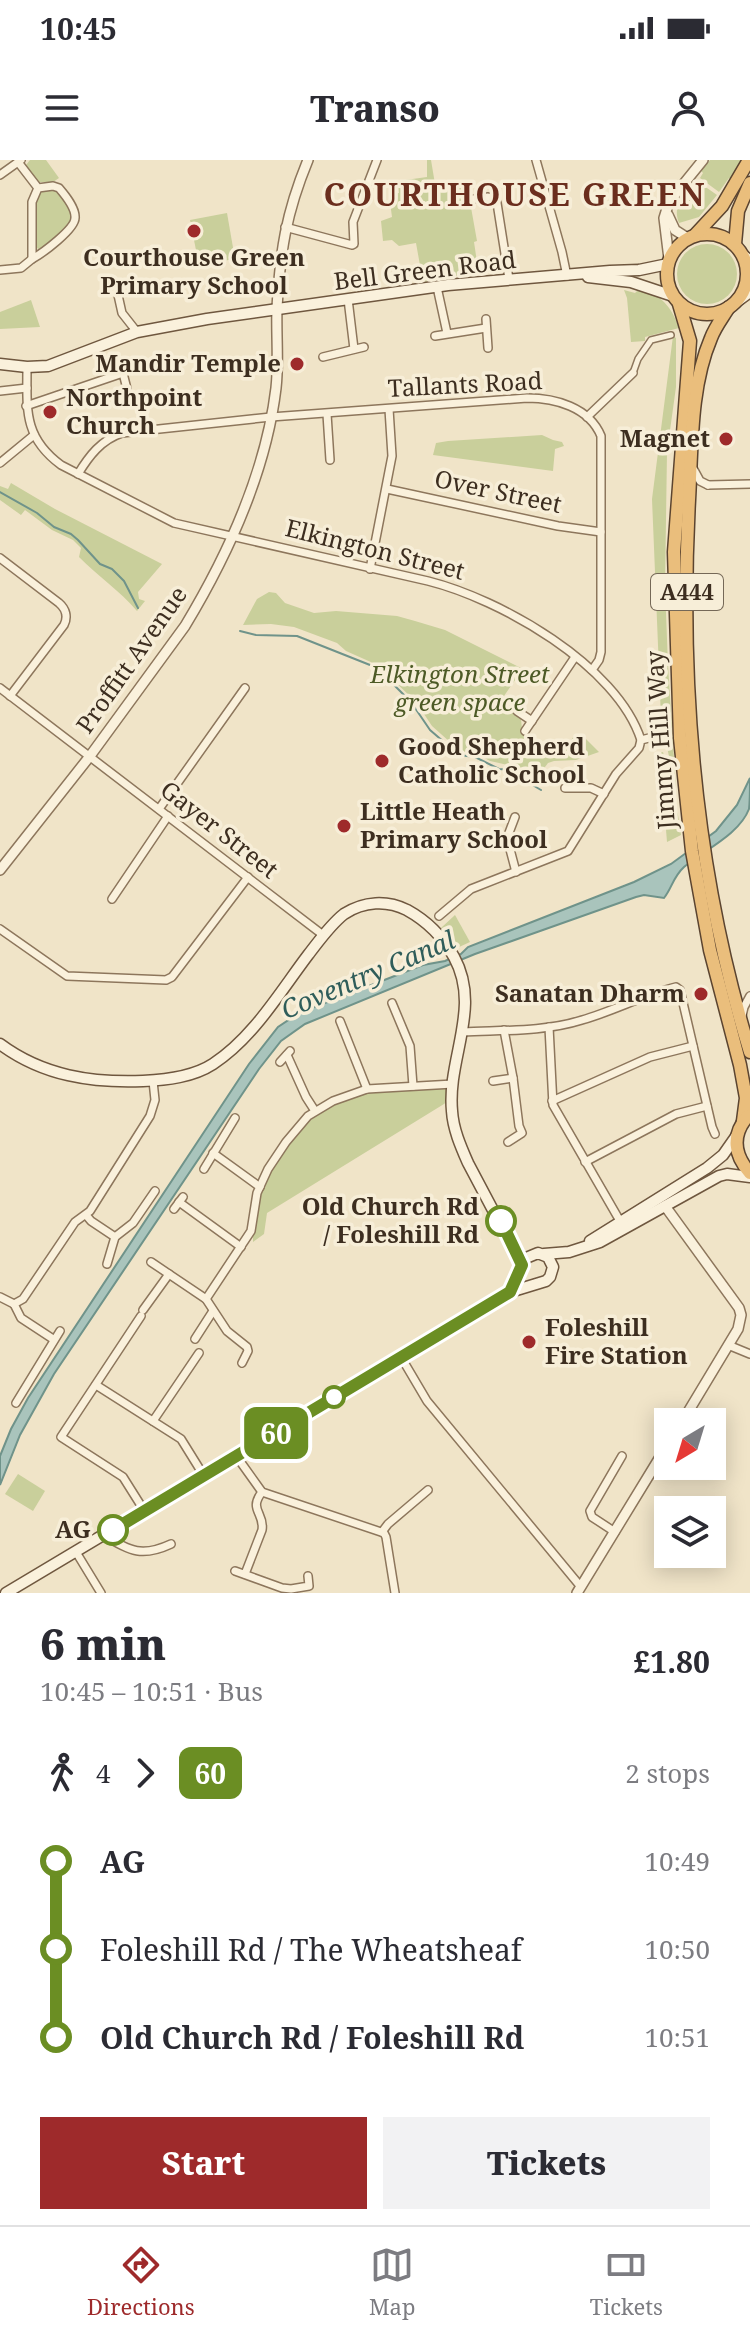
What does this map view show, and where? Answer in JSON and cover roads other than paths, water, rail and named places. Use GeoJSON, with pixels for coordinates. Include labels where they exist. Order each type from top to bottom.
{"type":"FeatureCollection","features":[{"type":"Feature","properties":{"kind":"highway"},"geometry":{"type":"LineString","coordinates":[[749,160],[708,223],[679,245],[668,262],[667,281],[676,300],[687,309],[708,314],[723,311],[744,289],[745,264],[736,223],[750,183]]}},
{"type":"Feature","properties":{"kind":"highway"},"geometry":{"type":"LineString","coordinates":[[690,238],[719,236],[742,253]]}},
{"type":"Feature","properties":{"kind":"highway","name":"Jimmy Hill Way"},"geometry":{"type":"LineString","coordinates":[[676,300],[690,341],[674,552],[680,738],[690,838],[700,863],[750,1052]]}},
{"type":"Feature","properties":{"kind":"highway","name":"Jimmy Hill Way"},"geometry":{"type":"LineString","coordinates":[[732,305],[712,335],[704,356],[694,424],[688,519],[688,678],[700,863],[710,950],[740,1065],[747,1118]]}},
{"type":"Feature","properties":{"kind":"highway"},"geometry":{"type":"LineString","coordinates":[[747,1118],[737,1135],[736,1149],[750,1175]]}},
{"type":"Feature","properties":{"kind":"main road","name":"Bell Green Road"},"geometry":{"type":"LineString","coordinates":[[0,364],[48,366],[137,332],[207,319],[437,287],[648,269],[668,262]]}},
{"type":"Feature","properties":{"kind":"main road","name":"Bell Green Road"},"geometry":{"type":"LineString","coordinates":[[571,275],[631,282],[676,300]]}},
{"type":"Feature","properties":{"kind":"main road"},"geometry":{"type":"LineString","coordinates":[[732,305],[750,292]]}},
{"type":"Feature","properties":{"kind":"main road"},"geometry":{"type":"LineString","coordinates":[[0,1044],[38,1067],[76,1078],[112,1082],[153,1081],[192,1074],[222,1057],[249,1031],[323,935],[344,915],[367,904],[392,905],[410,912],[434,929],[456,961],[464,986],[466,1008],[453,1084],[452,1111],[461,1147],[510,1238],[523,1274],[535,1284]]}},
{"type":"Feature","properties":{"kind":"main road"},"geometry":{"type":"LineString","coordinates":[[582,1247],[707,1168],[723,1155],[737,1135]]}},
{"type":"Feature","properties":{"kind":"main road"},"geometry":{"type":"LineString","coordinates":[[510,1292],[529,1255],[569,1252],[600,1242],[719,1176],[750,1175]]}},
{"type":"Feature","properties":{"kind":"main road"},"geometry":{"type":"LineString","coordinates":[[510,1238],[522,1247],[548,1257],[553,1267]]}},
{"type":"Feature","properties":{"kind":"main road"},"geometry":{"type":"LineString","coordinates":[[6,1593],[510,1292],[546,1281],[553,1267],[569,1252]]}},
{"type":"Feature","properties":{"kind":"street","name":"Proffitt Avenue"},"geometry":{"type":"LineString","coordinates":[[0,870],[90,756],[185,626],[232,535],[254,482],[271,417],[277,378],[281,249],[285,227],[308,160]]}},
{"type":"Feature","properties":{"kind":"street"},"geometry":{"type":"LineString","coordinates":[[285,227],[354,244],[353,222],[377,160]]}},
{"type":"Feature","properties":{"kind":"street"},"geometry":{"type":"LineString","coordinates":[[536,160],[571,275]]}},
{"type":"Feature","properties":{"kind":"street"},"geometry":{"type":"LineString","coordinates":[[668,262],[667,212],[673,195],[703,160]]}},
{"type":"Feature","properties":{"kind":"street"},"geometry":{"type":"LineString","coordinates":[[0,175],[20,161],[38,188]]}},
{"type":"Feature","properties":{"kind":"street"},"geometry":{"type":"LineString","coordinates":[[32,259],[32,202],[38,188]]}},
{"type":"Feature","properties":{"kind":"street"},"geometry":{"type":"LineString","coordinates":[[0,270],[21,268],[72,227],[75,213],[59,188],[38,188]]}},
{"type":"Feature","properties":{"kind":"street"},"geometry":{"type":"LineString","coordinates":[[474,199],[488,197],[497,203],[509,279]]}},
{"type":"Feature","properties":{"kind":"street"},"geometry":{"type":"LineString","coordinates":[[667,212],[675,230],[690,238]]}},
{"type":"Feature","properties":{"kind":"street"},"geometry":{"type":"LineString","coordinates":[[437,287],[447,333]]}},
{"type":"Feature","properties":{"kind":"street"},"geometry":{"type":"LineString","coordinates":[[118,295],[122,313],[137,332]]}},
{"type":"Feature","properties":{"kind":"street"},"geometry":{"type":"LineString","coordinates":[[348,299],[354,349]]}},
{"type":"Feature","properties":{"kind":"street"},"geometry":{"type":"LineString","coordinates":[[435,336],[486,323],[488,348]]}},
{"type":"Feature","properties":{"kind":"street"},"geometry":{"type":"LineString","coordinates":[[592,670],[601,652],[601,436],[587,417],[633,373],[651,340],[671,335]]}},
{"type":"Feature","properties":{"kind":"street"},"geometry":{"type":"LineString","coordinates":[[323,357],[364,347]]}},
{"type":"Feature","properties":{"kind":"street"},"geometry":{"type":"LineString","coordinates":[[0,463],[34,435],[26,406],[27,367]]}},
{"type":"Feature","properties":{"kind":"street"},"geometry":{"type":"LineString","coordinates":[[26,406],[123,373],[127,389]]}},
{"type":"Feature","properties":{"kind":"street"},"geometry":{"type":"LineString","coordinates":[[0,391],[27,388]]}},
{"type":"Feature","properties":{"kind":"street","name":"Tallants Road"},"geometry":{"type":"LineString","coordinates":[[78,474],[93,452],[122,433],[271,417],[540,398],[564,403],[587,417]]}},
{"type":"Feature","properties":{"kind":"street"},"geometry":{"type":"LineString","coordinates":[[370,569],[392,456],[389,409]]}},
{"type":"Feature","properties":{"kind":"street"},"geometry":{"type":"LineString","coordinates":[[327,414],[330,460]]}},
{"type":"Feature","properties":{"kind":"street","name":"Jimmy Hill Way"},"geometry":{"type":"LineString","coordinates":[[694,424],[694,470],[700,481],[708,485]]}},
{"type":"Feature","properties":{"kind":"street","name":"Elkington Street"},"geometry":{"type":"LineString","coordinates":[[34,435],[52,458],[164,519],[467,593],[528,625],[592,670],[620,702],[641,740]]}},
{"type":"Feature","properties":{"kind":"street"},"geometry":{"type":"LineString","coordinates":[[708,485],[750,484]]}},
{"type":"Feature","properties":{"kind":"street","name":"Jimmy Hill Way"},"geometry":{"type":"LineString","coordinates":[[688,519],[692,499],[708,485]]}},
{"type":"Feature","properties":{"kind":"street","name":"Over Street"},"geometry":{"type":"LineString","coordinates":[[387,489],[558,526],[601,532]]}},
{"type":"Feature","properties":{"kind":"street"},"geometry":{"type":"LineString","coordinates":[[0,558],[63,606],[66,616],[64,625],[10,696]]}},
{"type":"Feature","properties":{"kind":"street"},"geometry":{"type":"LineString","coordinates":[[525,731],[575,657]]}},
{"type":"Feature","properties":{"kind":"street","name":"Gayer Street"},"geometry":{"type":"LineString","coordinates":[[0,688],[323,935]]}},
{"type":"Feature","properties":{"kind":"street"},"geometry":{"type":"LineString","coordinates":[[159,809],[245,688]]}},
{"type":"Feature","properties":{"kind":"street"},"geometry":{"type":"LineString","coordinates":[[517,711],[532,721]]}},
{"type":"Feature","properties":{"kind":"street"},"geometry":{"type":"LineString","coordinates":[[439,916],[471,889],[568,851],[616,774],[639,748],[641,740],[657,736]]}},
{"type":"Feature","properties":{"kind":"street"},"geometry":{"type":"LineString","coordinates":[[565,788],[591,788],[604,794]]}},
{"type":"Feature","properties":{"kind":"street"},"geometry":{"type":"LineString","coordinates":[[112,899],[168,816]]}},
{"type":"Feature","properties":{"kind":"street"},"geometry":{"type":"LineString","coordinates":[[515,817],[507,838],[516,872]]}},
{"type":"Feature","properties":{"kind":"street"},"geometry":{"type":"LineString","coordinates":[[0,929],[67,976],[166,980],[172,977],[248,877]]}},
{"type":"Feature","properties":{"kind":"street"},"geometry":{"type":"LineString","coordinates":[[463,1032],[549,1027],[581,1021],[648,994],[678,988],[715,1134]]}},
{"type":"Feature","properties":{"kind":"street"},"geometry":{"type":"LineString","coordinates":[[743,1030],[744,1007],[750,996]]}},
{"type":"Feature","properties":{"kind":"street"},"geometry":{"type":"LineString","coordinates":[[392,1003],[410,1046],[413,1086]]}},
{"type":"Feature","properties":{"kind":"street"},"geometry":{"type":"LineString","coordinates":[[340,1021],[367,1089]]}},
{"type":"Feature","properties":{"kind":"street"},"geometry":{"type":"LineString","coordinates":[[549,1027],[554,1108],[620,1221]]}},
{"type":"Feature","properties":{"kind":"street"},"geometry":{"type":"LineString","coordinates":[[504,1030],[522,1133],[508,1142]]}},
{"type":"Feature","properties":{"kind":"street"},"geometry":{"type":"LineString","coordinates":[[552,1101],[650,1057],[693,1046]]}},
{"type":"Feature","properties":{"kind":"street"},"geometry":{"type":"LineString","coordinates":[[280,1062],[288,1053],[308,1102],[315,1111]]}},
{"type":"Feature","properties":{"kind":"street"},"geometry":{"type":"LineString","coordinates":[[493,1081],[513,1078]]}},
{"type":"Feature","properties":{"kind":"street"},"geometry":{"type":"LineString","coordinates":[[14,1304],[23,1299],[75,1222],[86,1215],[150,1116],[155,1100],[153,1081]]}},
{"type":"Feature","properties":{"kind":"street"},"geometry":{"type":"LineString","coordinates":[[206,1299],[253,1227],[260,1187],[279,1151],[302,1122],[315,1111],[367,1089],[453,1084]]}},
{"type":"Feature","properties":{"kind":"street"},"geometry":{"type":"LineString","coordinates":[[585,1162],[674,1114],[707,1106]]}},
{"type":"Feature","properties":{"kind":"street"},"geometry":{"type":"LineString","coordinates":[[204,1169],[235,1118]]}},
{"type":"Feature","properties":{"kind":"street"},"geometry":{"type":"LineString","coordinates":[[213,1153],[260,1187]]}},
{"type":"Feature","properties":{"kind":"street"},"geometry":{"type":"LineString","coordinates":[[107,1264],[115,1237],[133,1223],[155,1191]]}},
{"type":"Feature","properties":{"kind":"street"},"geometry":{"type":"LineString","coordinates":[[178,1203],[241,1247]]}},
{"type":"Feature","properties":{"kind":"street"},"geometry":{"type":"LineString","coordinates":[[665,1206],[739,1308],[741,1322],[690,1408]]}},
{"type":"Feature","properties":{"kind":"street"},"geometry":{"type":"LineString","coordinates":[[86,1215],[115,1237]]}},
{"type":"Feature","properties":{"kind":"street"},"geometry":{"type":"LineString","coordinates":[[151,1262],[206,1299],[227,1331],[247,1347],[242,1363]]}},
{"type":"Feature","properties":{"kind":"street"},"geometry":{"type":"LineString","coordinates":[[145,1512],[123,1477],[61,1437],[169,1274]]}},
{"type":"Feature","properties":{"kind":"street"},"geometry":{"type":"LineString","coordinates":[[0,1297],[14,1304],[21,1318],[53,1339]]}},
{"type":"Feature","properties":{"kind":"street"},"geometry":{"type":"LineString","coordinates":[[195,1339],[213,1311]]}},
{"type":"Feature","properties":{"kind":"street"},"geometry":{"type":"LineString","coordinates":[[16,1403],[60,1331]]}},
{"type":"Feature","properties":{"kind":"street"},"geometry":{"type":"LineString","coordinates":[[728,1345],[750,1354]]}},
{"type":"Feature","properties":{"kind":"street"},"geometry":{"type":"LineString","coordinates":[[153,1421],[199,1353]]}},
{"type":"Feature","properties":{"kind":"street"},"geometry":{"type":"LineString","coordinates":[[401,1357],[427,1401],[579,1590],[654,1467]]}},
{"type":"Feature","properties":{"kind":"street"},"geometry":{"type":"LineString","coordinates":[[96,1385],[183,1441],[204,1476]]}},
{"type":"Feature","properties":{"kind":"street"},"geometry":{"type":"LineString","coordinates":[[615,1532],[592,1517],[590,1511],[622,1456]]}},
{"type":"Feature","properties":{"kind":"street"},"geometry":{"type":"LineString","coordinates":[[237,1457],[262,1492],[382,1532],[386,1537],[395,1593]]}},
{"type":"Feature","properties":{"kind":"street"},"geometry":{"type":"LineString","coordinates":[[382,1532],[428,1490]]}},
{"type":"Feature","properties":{"kind":"street"},"geometry":{"type":"LineString","coordinates":[[245,1574],[262,1530],[263,1523],[256,1502],[262,1492]]}},
{"type":"Feature","properties":{"kind":"street"},"geometry":{"type":"LineString","coordinates":[[104,1535],[137,1552],[149,1553],[171,1544]]}},
{"type":"Feature","properties":{"kind":"street"},"geometry":{"type":"LineString","coordinates":[[76,1552],[101,1593]]}},
{"type":"Feature","properties":{"kind":"street"},"geometry":{"type":"LineString","coordinates":[[235,1571],[291,1589],[310,1589],[308,1576]]}},
{"type":"Feature","properties":{"kind":"water"},"geometry":{"type":"Polygon","coordinates":[[[750,778],[749,809],[744,818],[729,834],[684,867],[664,898],[636,897],[475,954],[305,1024],[281,1041],[259,1069],[54,1374],[20,1435],[0,1485],[0,1456],[28,1398],[249,1064],[278,1027],[299,1013],[423,965],[445,961],[468,947],[634,882],[671,864],[716,831],[737,805],[750,778]]]}},
{"type":"Feature","properties":{"kind":"waterway"},"geometry":{"type":"LineString","coordinates":[[0,492],[37,513],[54,527],[71,534],[100,564],[112,569],[124,581],[138,608]]}},
{"type":"Feature","properties":{"kind":"waterway"},"geometry":{"type":"LineString","coordinates":[[240,631],[256,635],[297,636],[370,665],[411,702],[430,730],[459,755],[475,757],[499,769],[519,771],[529,783],[541,790]]}},
{"type":"Feature","properties":{"kind":"place","name":"Courthouse Green Primary School"},"geometry":{"type":"Point","coordinates":[194,231]}},
{"type":"Feature","properties":{"kind":"place","name":"Mandir Temple"},"geometry":{"type":"Point","coordinates":[297,364]}},
{"type":"Feature","properties":{"kind":"place","name":"Northpoint Church"},"geometry":{"type":"Point","coordinates":[50,412]}},
{"type":"Feature","properties":{"kind":"place","name":"Magnet"},"geometry":{"type":"Point","coordinates":[726,439]}},
{"type":"Feature","properties":{"kind":"place","name":"Good Shepherd Catholic School"},"geometry":{"type":"Point","coordinates":[382,761]}},
{"type":"Feature","properties":{"kind":"place","name":"Little Heath Primary School"},"geometry":{"type":"Point","coordinates":[344,826]}},
{"type":"Feature","properties":{"kind":"place","name":"Sanatan Dharm"},"geometry":{"type":"Point","coordinates":[701,994]}},
{"type":"Feature","properties":{"kind":"place","name":"Old Church Rd / Foleshill Rd"},"geometry":{"type":"Point","coordinates":[501,1221]}},
{"type":"Feature","properties":{"kind":"place","name":"Foleshill Fire Station"},"geometry":{"type":"Point","coordinates":[529,1342]}},
{"type":"Feature","properties":{"kind":"place","name":"AG"},"geometry":{"type":"Point","coordinates":[113,1530]}},
{"type":"Feature","properties":{"kind":"district","name":"COURTHOUSE GREEN"},"geometry":{"type":"Point","coordinates":[515,195]}},
{"type":"Feature","properties":{"kind":"park label","name":"Elkington Street green space"},"geometry":{"type":"Point","coordinates":[460,689]}},
{"type":"Feature","properties":{"kind":"water label","name":"Coventry Canal"},"geometry":{"type":"Point","coordinates":[368,975]}}]}
